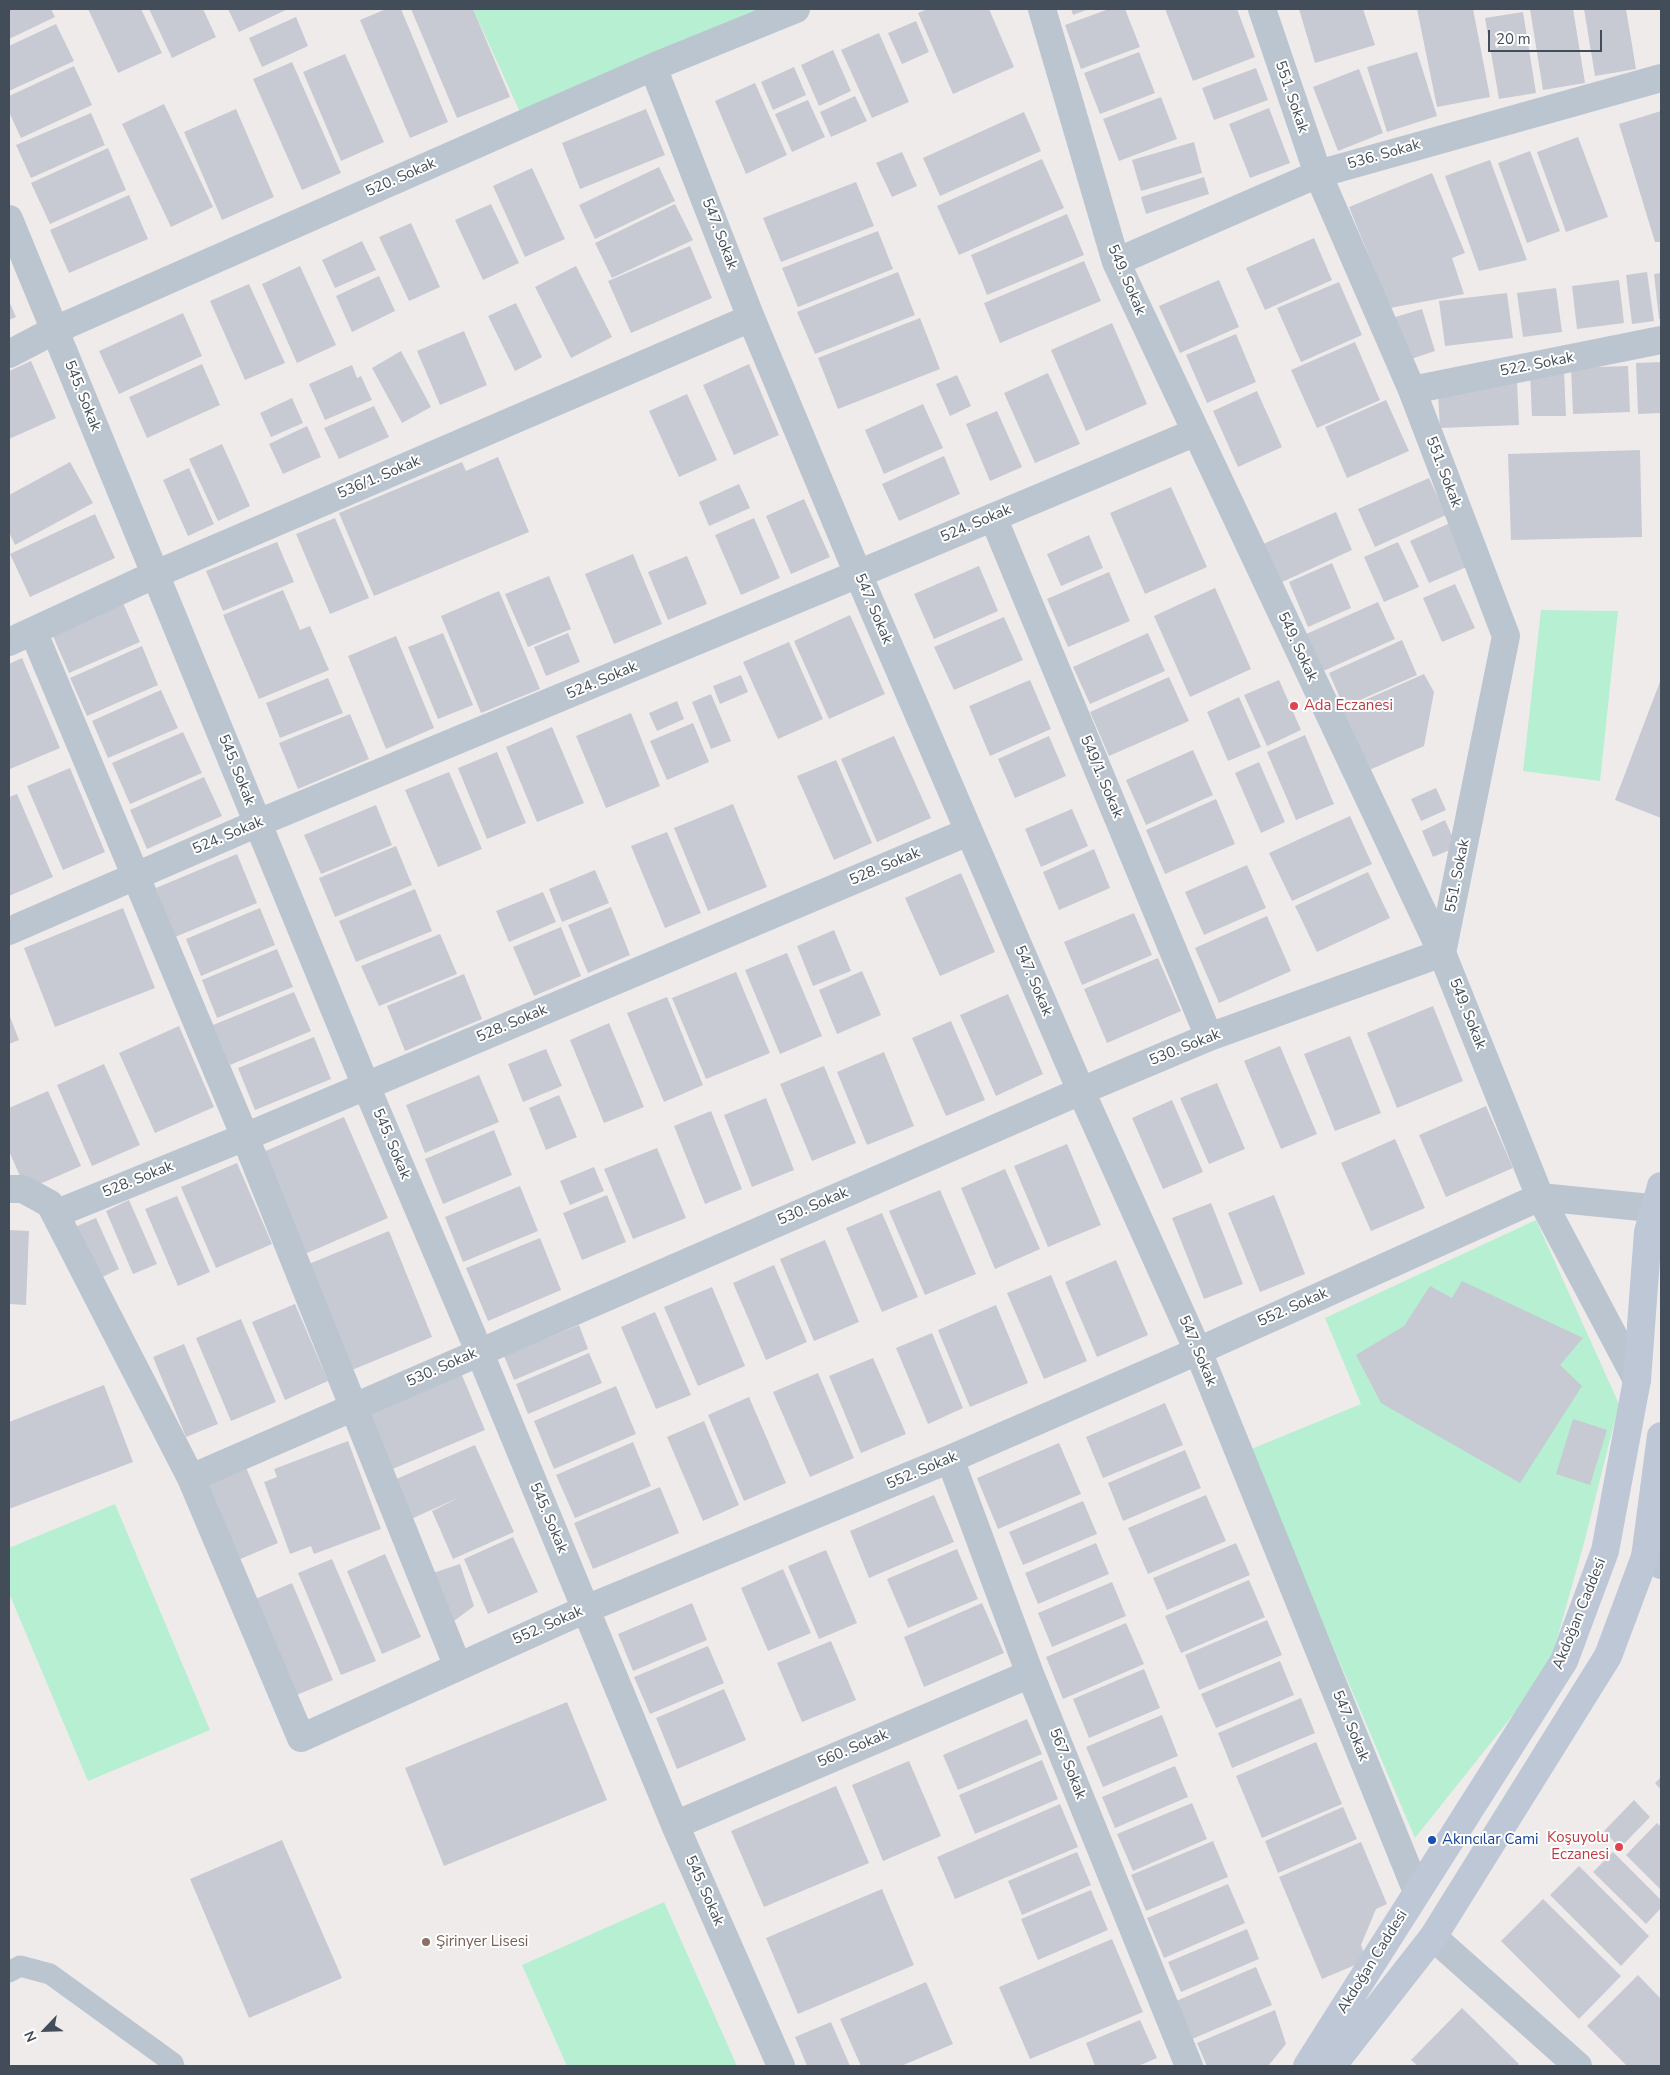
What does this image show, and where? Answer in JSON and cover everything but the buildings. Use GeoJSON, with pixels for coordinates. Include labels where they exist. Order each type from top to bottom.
{"type":"FeatureCollection","features":[{"type":"Feature","properties":{"kind":"main road","name":"Akdoğan Caddesi"},"geometry":{"type":"LineString","coordinates":[[1306,2066],[1564,1661],[1605,1551],[1637,1380],[1648,1232],[1659,1200]]}},
{"type":"Feature","properties":{"kind":"main road","name":"Akdoğan Caddesi"},"geometry":{"type":"LineString","coordinates":[[1332,2066],[1433,1937],[1608,1656],[1653,1561],[1661,1436]]}},
{"type":"Feature","properties":{"kind":"street","name":"520. Sokak"},"geometry":{"type":"LineString","coordinates":[[9,354],[55,330],[653,67],[796,9]]}},
{"type":"Feature","properties":{"kind":"street","name":"549. Sokak"},"geometry":{"type":"LineString","coordinates":[[1042,9],[1116,262],[1442,953],[1540,1197],[1637,1380]]}},
{"type":"Feature","properties":{"kind":"street","name":"551. Sokak"},"geometry":{"type":"LineString","coordinates":[[1262,9],[1318,174],[1412,390],[1506,636],[1442,953]]}},
{"type":"Feature","properties":{"kind":"street","name":"547. Sokak"},"geometry":{"type":"LineString","coordinates":[[653,67],[751,318],[858,574],[1081,1091],[1198,1351],[1417,1892]]}},
{"type":"Feature","properties":{"kind":"street","name":"536. Sokak"},"geometry":{"type":"LineString","coordinates":[[1116,262],[1318,174],[1661,78]]}},
{"type":"Feature","properties":{"kind":"street","name":"545. Sokak"},"geometry":{"type":"LineString","coordinates":[[9,219],[366,1086],[675,1824],[781,2066]]}},
{"type":"Feature","properties":{"kind":"street","name":"536/1. Sokak"},"geometry":{"type":"LineString","coordinates":[[9,642],[156,574],[751,318]]}},
{"type":"Feature","properties":{"kind":"street","name":"522. Sokak"},"geometry":{"type":"LineString","coordinates":[[1412,390],[1661,340]]}},
{"type":"Feature","properties":{"kind":"street","name":"524. Sokak"},"geometry":{"type":"LineString","coordinates":[[9,931],[258,823],[1196,432]]}},
{"type":"Feature","properties":{"kind":"street","name":"549/1. Sokak"},"geometry":{"type":"LineString","coordinates":[[992,517],[1209,1037]]}},
{"type":"Feature","properties":{"kind":"street"},"geometry":{"type":"LineString","coordinates":[[34,630],[245,1137],[458,1667]]}},
{"type":"Feature","properties":{"kind":"street","name":"528. Sokak"},"geometry":{"type":"LineString","coordinates":[[54,1214],[245,1137],[968,832]]}},
{"type":"Feature","properties":{"kind":"street","name":"530. Sokak"},"geometry":{"type":"LineString","coordinates":[[191,1478],[1209,1037],[1442,953]]}},
{"type":"Feature","properties":{"kind":"street"},"geometry":{"type":"LineString","coordinates":[[9,1188],[23,1189],[50,1204],[191,1478]]}},
{"type":"Feature","properties":{"kind":"street"},"geometry":{"type":"LineString","coordinates":[[1540,1197],[1659,1200]]}},
{"type":"Feature","properties":{"kind":"street","name":"552. Sokak"},"geometry":{"type":"LineString","coordinates":[[191,1478],[301,1738],[586,1609],[950,1459],[1198,1351],[1540,1197]]}},
{"type":"Feature","properties":{"kind":"street","name":"567. Sokak"},"geometry":{"type":"LineString","coordinates":[[950,1459],[1030,1674],[1189,2066]]}},
{"type":"Feature","properties":{"kind":"street","name":"560. Sokak"},"geometry":{"type":"LineString","coordinates":[[675,1824],[1030,1674]]}},
{"type":"Feature","properties":{"kind":"street"},"geometry":{"type":"LineString","coordinates":[[1433,1937],[1578,2066]]}},
{"type":"Feature","properties":{"kind":"lane"},"geometry":{"type":"LineString","coordinates":[[9,1972],[20,1966],[50,1974],[173,2063],[174,2066]]}},
{"type":"Feature","properties":{"kind":"green space"},"geometry":{"type":"Polygon","coordinates":[[[473,9],[770,9],[525,123],[473,9]]]}},
{"type":"Feature","properties":{"kind":"green space"},"geometry":{"type":"Polygon","coordinates":[[[1541,610],[1618,611],[1600,781],[1523,771],[1541,610]]]}},
{"type":"Feature","properties":{"kind":"green space"},"geometry":{"type":"Polygon","coordinates":[[[1536,1220],[1619,1404],[1584,1543],[1548,1671],[1415,1838],[1249,1450],[1361,1404],[1325,1318],[1536,1220]]]}},
{"type":"Feature","properties":{"kind":"green space"},"geometry":{"type":"Polygon","coordinates":[[[115,1504],[210,1730],[88,1781],[9,1593],[9,1548],[115,1504]]]}},
{"type":"Feature","properties":{"kind":"green space"},"geometry":{"type":"Polygon","coordinates":[[[664,1902],[737,2066],[567,2066],[522,1965],[664,1902]]]}},
{"type":"Feature","properties":{"kind":"place","name":"Ada Eczanesi"},"geometry":{"type":"Point","coordinates":[1294,706]}},
{"type":"Feature","properties":{"kind":"place","name":"Akıncılar Cami"},"geometry":{"type":"Point","coordinates":[1432,1840]}},
{"type":"Feature","properties":{"kind":"place","name":"Koşuyolu Eczanesi"},"geometry":{"type":"Point","coordinates":[1619,1847]}},
{"type":"Feature","properties":{"kind":"place","name":"Şirinyer Lisesi"},"geometry":{"type":"Point","coordinates":[426,1942]}}]}
